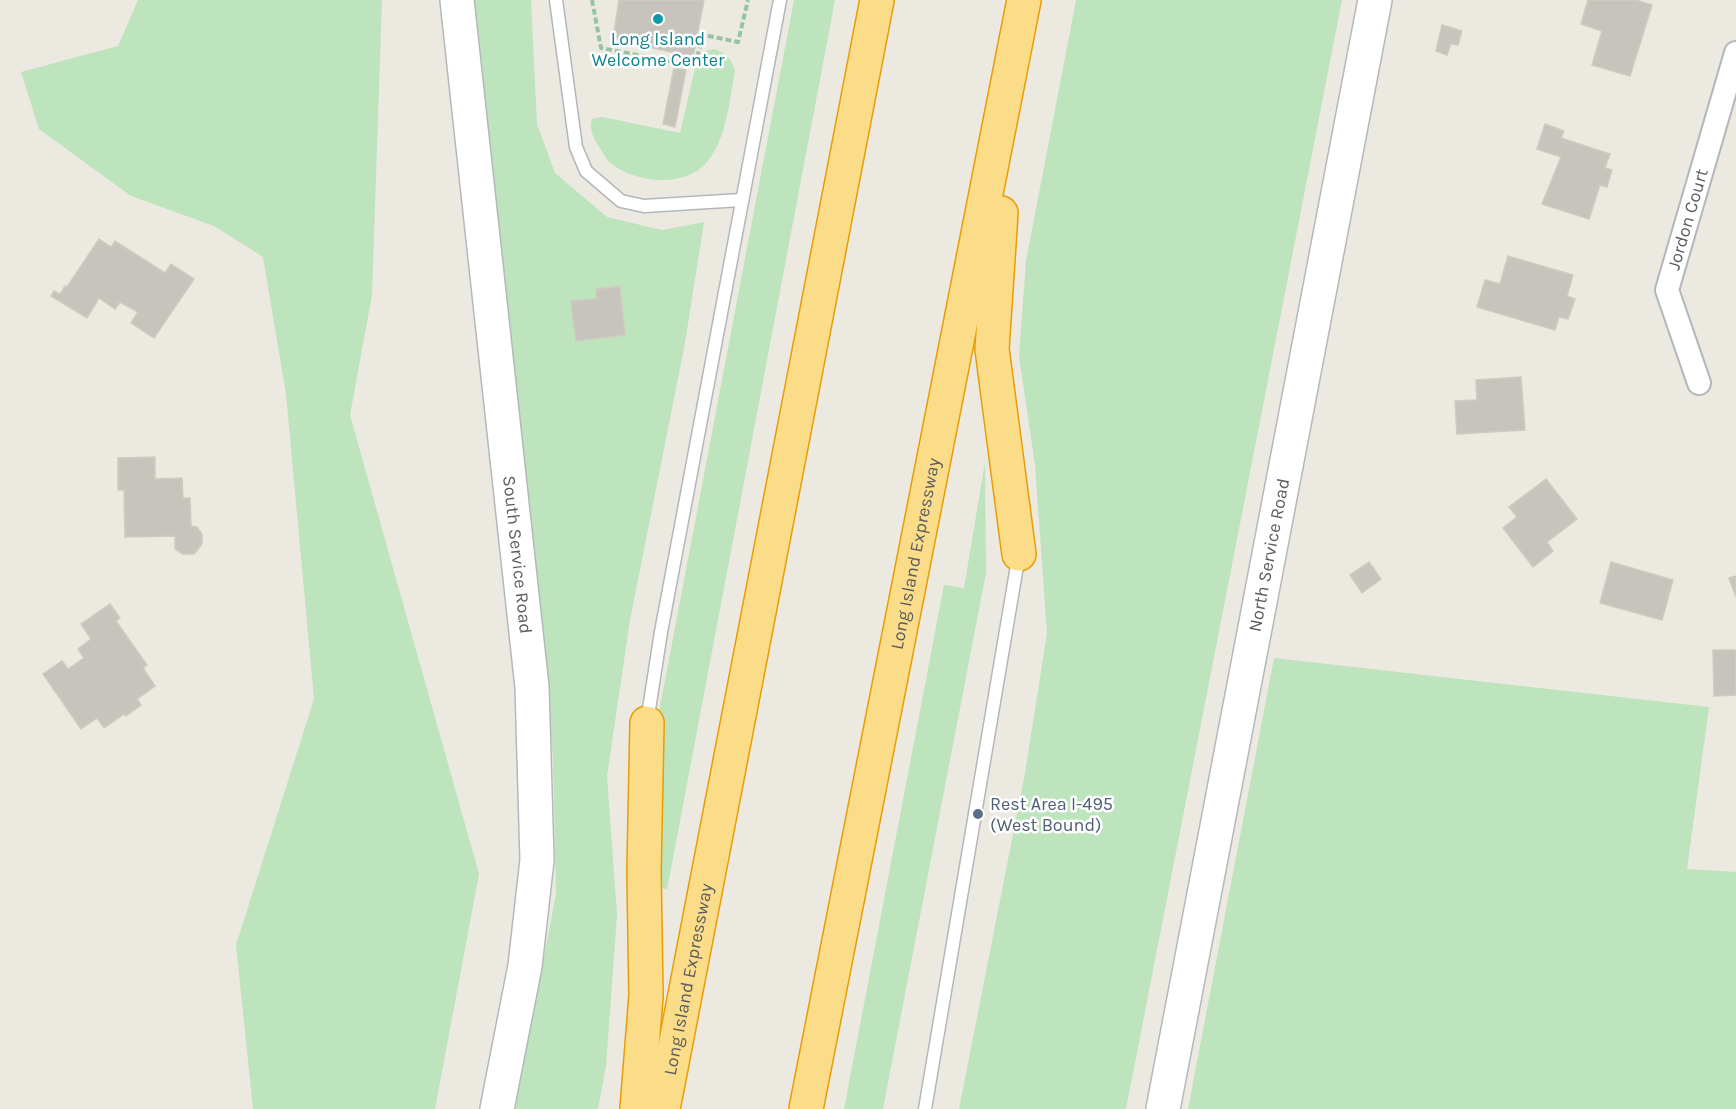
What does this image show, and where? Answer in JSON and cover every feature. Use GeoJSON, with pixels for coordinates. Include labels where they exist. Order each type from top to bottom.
{"type":"FeatureCollection","features":[{"type":"Feature","properties":{"kind":"highway","name":"Long Island Expressway"},"geometry":{"type":"LineString","coordinates":[[663,1109],[877,0]]}},
{"type":"Feature","properties":{"kind":"highway","name":"Long Island Expressway"},"geometry":{"type":"LineString","coordinates":[[806,1109],[1024,0]]}},
{"type":"Feature","properties":{"kind":"highway"},"geometry":{"type":"LineString","coordinates":[[1010,78],[992,349],[1019,554]]}},
{"type":"Feature","properties":{"kind":"highway"},"geometry":{"type":"LineString","coordinates":[[637,1109],[646,996],[644,872],[647,723]]}},
{"type":"Feature","properties":{"kind":"main road","name":"South Service Road"},"geometry":{"type":"LineString","coordinates":[[457,0],[532,687],[537,860],[525,966],[497,1109]]}},
{"type":"Feature","properties":{"kind":"main road","name":"North Service Road"},"geometry":{"type":"LineString","coordinates":[[1163,1109],[1375,0]]}},
{"type":"Feature","properties":{"kind":"street","name":"Jordon Court"},"geometry":{"type":"LineString","coordinates":[[1699,383],[1667,290],[1736,52]]}},
{"type":"Feature","properties":{"kind":"lane"},"geometry":{"type":"LineString","coordinates":[[556,0],[576,147],[586,171],[621,201],[644,206],[741,200]]}},
{"type":"Feature","properties":{"kind":"lane"},"geometry":{"type":"LineString","coordinates":[[647,723],[663,620],[780,0]]}},
{"type":"Feature","properties":{"kind":"lane"},"geometry":{"type":"LineString","coordinates":[[925,1109],[1019,554]]}},
{"type":"Feature","properties":{"kind":"path"},"geometry":{"type":"LineString","coordinates":[[592,0],[601,48],[694,66],[704,35],[738,42],[748,0]]}},
{"type":"Feature","properties":{"kind":"green space"},"geometry":{"type":"Polygon","coordinates":[[[138,0],[382,0],[372,295],[350,415],[479,874],[435,1109],[253,1109],[236,945],[314,699],[286,394],[263,257],[214,226],[131,196],[39,129],[21,72],[118,46],[138,0]]]}},
{"type":"Feature","properties":{"kind":"green space"},"geometry":{"type":"Polygon","coordinates":[[[468,0],[531,0],[537,124],[555,173],[607,217],[662,230],[704,222],[685,343],[630,620],[607,776],[617,915],[606,1066],[598,1109],[515,1109],[556,894],[553,759],[532,523],[468,0]]]}},
{"type":"Feature","properties":{"kind":"green space"},"geometry":{"type":"Polygon","coordinates":[[[794,0],[835,0],[667,890],[654,883],[656,728],[794,0]]]}},
{"type":"Feature","properties":{"kind":"green space"},"geometry":{"type":"Polygon","coordinates":[[[1076,0],[1342,0],[1126,1109],[959,1109],[1025,773],[1047,633],[1035,465],[1019,356],[1026,261],[1076,0]]]}},
{"type":"Feature","properties":{"kind":"green space"},"geometry":{"type":"Polygon","coordinates":[[[714,49],[728,57],[735,71],[723,131],[719,143],[706,163],[697,171],[685,176],[660,180],[634,175],[610,162],[593,136],[592,119],[602,117],[680,133],[696,64],[705,51],[714,49]]]}},
{"type":"Feature","properties":{"kind":"green space"},"geometry":{"type":"Polygon","coordinates":[[[985,462],[986,573],[883,1109],[844,1109],[944,585],[964,588],[985,462]]]}},
{"type":"Feature","properties":{"kind":"green space"},"geometry":{"type":"Polygon","coordinates":[[[1274,658],[1709,707],[1687,869],[1736,872],[1736,1109],[1188,1109],[1274,658]]]}},
{"type":"Feature","properties":{"kind":"building","name":"Long Island Welcome Center"},"geometry":{"type":"Polygon","coordinates":[[[619,0],[704,0],[693,57],[613,39],[619,0]]]}},
{"type":"Feature","properties":{"kind":"building"},"geometry":{"type":"Polygon","coordinates":[[[1588,0],[1636,0],[1652,5],[1630,76],[1592,65],[1602,31],[1581,24],[1588,0]]]}},
{"type":"Feature","properties":{"kind":"building"},"geometry":{"type":"Polygon","coordinates":[[[1442,25],[1462,31],[1458,45],[1451,44],[1447,55],[1436,51],[1442,25]]]}},
{"type":"Feature","properties":{"kind":"building"},"geometry":{"type":"Polygon","coordinates":[[[674,68],[686,70],[675,127],[663,124],[674,68]]]}},
{"type":"Feature","properties":{"kind":"building"},"geometry":{"type":"Polygon","coordinates":[[[1545,124],[1564,131],[1561,138],[1610,154],[1605,168],[1612,170],[1607,187],[1600,185],[1589,219],[1542,204],[1561,157],[1537,149],[1545,124]]]}},
{"type":"Feature","properties":{"kind":"building"},"geometry":{"type":"Polygon","coordinates":[[[99,239],[111,247],[115,241],[165,273],[171,264],[194,279],[154,338],[131,323],[138,312],[120,302],[115,309],[99,298],[87,318],[51,296],[54,291],[60,294],[65,286],[67,287],[99,239]]]}},
{"type":"Feature","properties":{"kind":"building"},"geometry":{"type":"Polygon","coordinates":[[[1508,256],[1573,275],[1567,296],[1575,299],[1568,319],[1559,317],[1555,330],[1477,307],[1485,280],[1500,284],[1508,256]]]}},
{"type":"Feature","properties":{"kind":"building"},"geometry":{"type":"Polygon","coordinates":[[[620,286],[625,335],[576,341],[571,301],[596,299],[596,289],[620,286]]]}},
{"type":"Feature","properties":{"kind":"building"},"geometry":{"type":"Polygon","coordinates":[[[1521,377],[1525,430],[1457,434],[1455,401],[1477,400],[1476,380],[1521,377]]]}},
{"type":"Feature","properties":{"kind":"building"},"geometry":{"type":"Polygon","coordinates":[[[155,457],[155,479],[182,478],[183,498],[190,498],[191,526],[197,527],[202,534],[202,544],[194,554],[183,554],[175,549],[175,536],[125,537],[124,490],[118,490],[118,458],[155,457]]]}},
{"type":"Feature","properties":{"kind":"building"},"geometry":{"type":"Polygon","coordinates":[[[1546,479],[1577,519],[1547,542],[1553,551],[1533,567],[1503,528],[1517,517],[1509,507],[1546,479]]]}},
{"type":"Feature","properties":{"kind":"building"},"geometry":{"type":"Polygon","coordinates":[[[1369,562],[1381,579],[1362,593],[1350,575],[1369,562]]]}},
{"type":"Feature","properties":{"kind":"building"},"geometry":{"type":"Polygon","coordinates":[[[1611,562],[1673,580],[1662,620],[1600,603],[1611,562]]]}},
{"type":"Feature","properties":{"kind":"building"},"geometry":{"type":"Polygon","coordinates":[[[1736,576],[1736,597],[1729,578],[1736,576]]]}},
{"type":"Feature","properties":{"kind":"building"},"geometry":{"type":"Polygon","coordinates":[[[110,604],[120,618],[116,621],[147,665],[143,668],[155,686],[137,699],[141,705],[126,716],[124,714],[104,728],[97,718],[81,729],[43,674],[62,661],[68,669],[84,658],[78,649],[91,639],[81,624],[110,604]]]}},
{"type":"Feature","properties":{"kind":"building"},"geometry":{"type":"Polygon","coordinates":[[[1713,650],[1736,650],[1736,695],[1714,696],[1713,650]]]}},
{"type":"Feature","properties":{"kind":"place","name":"Long Island Welcome Center"},"geometry":{"type":"Point","coordinates":[658,19]}},
{"type":"Feature","properties":{"kind":"place","name":"Rest Area I-495 (West Bound)"},"geometry":{"type":"Point","coordinates":[978,814]}}]}
